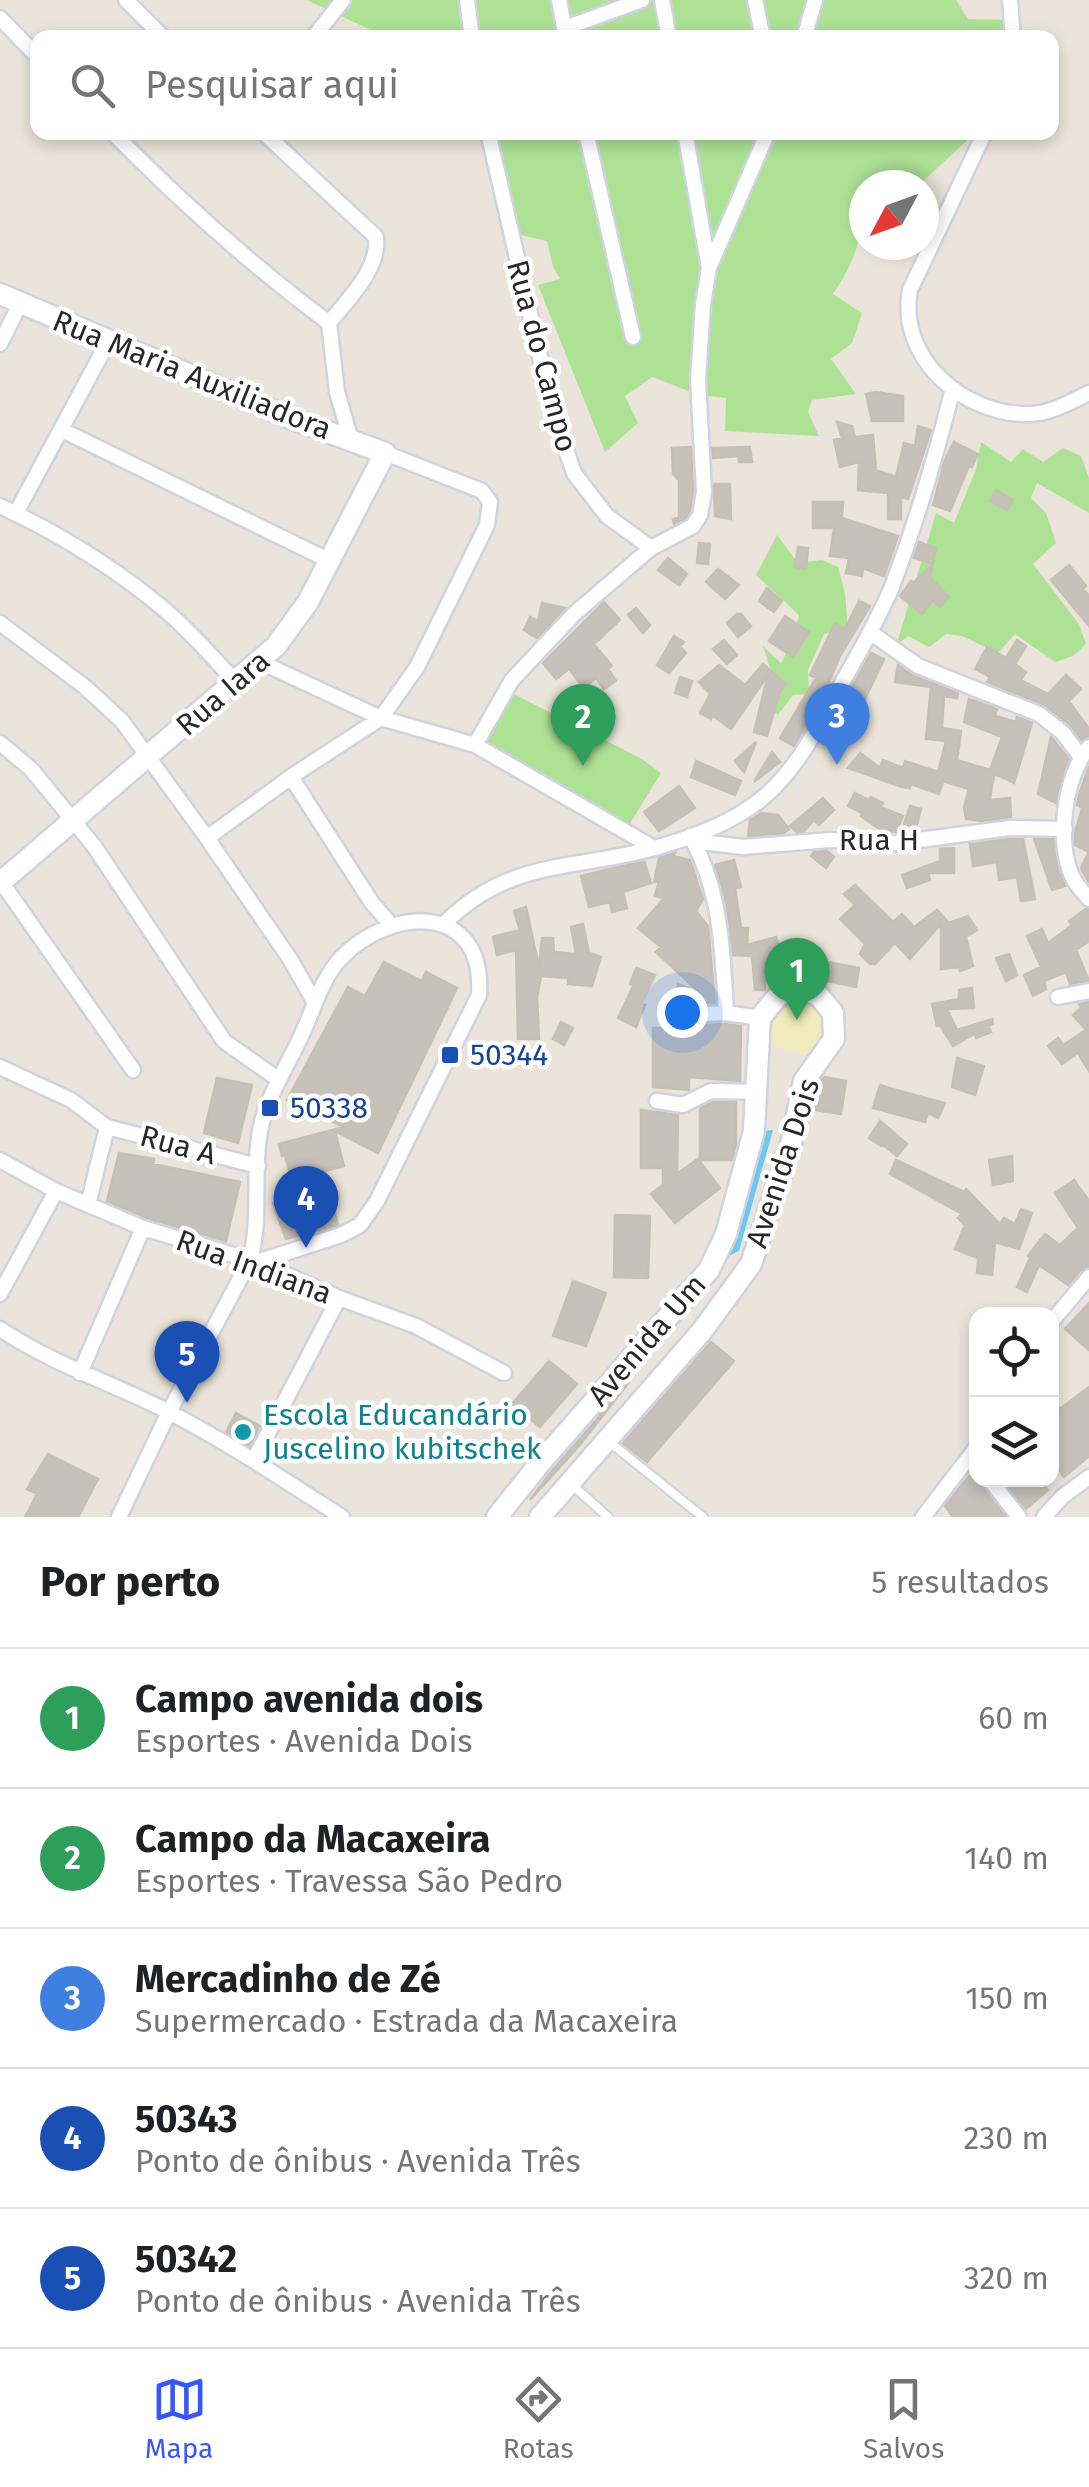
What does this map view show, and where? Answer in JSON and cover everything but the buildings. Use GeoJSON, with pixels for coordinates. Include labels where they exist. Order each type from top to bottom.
{"type":"FeatureCollection","features":[{"type":"Feature","properties":{"kind":"street"},"geometry":{"type":"LineString","coordinates":[[126,0],[156,30]]}},
{"type":"Feature","properties":{"kind":"street"},"geometry":{"type":"LineString","coordinates":[[319,30],[343,0]]}},
{"type":"Feature","properties":{"kind":"street"},"geometry":{"type":"LineString","coordinates":[[468,0],[471,30]]}},
{"type":"Feature","properties":{"kind":"street"},"geometry":{"type":"LineString","coordinates":[[559,0],[565,30]]}},
{"type":"Feature","properties":{"kind":"street"},"geometry":{"type":"LineString","coordinates":[[573,30],[642,0]]}},
{"type":"Feature","properties":{"kind":"street"},"geometry":{"type":"LineString","coordinates":[[662,0],[667,30]]}},
{"type":"Feature","properties":{"kind":"street"},"geometry":{"type":"LineString","coordinates":[[755,0],[761,30]]}},
{"type":"Feature","properties":{"kind":"street"},"geometry":{"type":"LineString","coordinates":[[806,30],[815,0]]}},
{"type":"Feature","properties":{"kind":"street"},"geometry":{"type":"LineString","coordinates":[[1010,0],[1012,30]]}},
{"type":"Feature","properties":{"kind":"street"},"geometry":{"type":"LineString","coordinates":[[1,20],[30,48]]}},
{"type":"Feature","properties":{"kind":"street"},"geometry":{"type":"LineString","coordinates":[[120,140],[208,224],[329,323]]}},
{"type":"Feature","properties":{"kind":"street"},"geometry":{"type":"LineString","coordinates":[[272,140],[376,237],[378,250],[358,286],[329,323],[337,392],[351,440]]}},
{"type":"Feature","properties":{"kind":"street","name":"Rua do Campo"},"geometry":{"type":"LineString","coordinates":[[490,140],[552,409],[574,472],[607,516],[650,548]]}},
{"type":"Feature","properties":{"kind":"street"},"geometry":{"type":"LineString","coordinates":[[588,140],[633,336]]}},
{"type":"Feature","properties":{"kind":"street"},"geometry":{"type":"LineString","coordinates":[[687,140],[710,268]]}},
{"type":"Feature","properties":{"kind":"street"},"geometry":{"type":"LineString","coordinates":[[475,745],[523,667],[574,614],[650,548],[683,533],[700,515],[704,492],[699,333],[710,268],[765,140]]}},
{"type":"Feature","properties":{"kind":"street"},"geometry":{"type":"LineString","coordinates":[[981,140],[910,290],[906,312],[909,330],[924,358],[952,392],[1002,412],[1032,414],[1056,409],[1089,393]]}},
{"type":"Feature","properties":{"kind":"street","name":"Rua Maria Auxiliadora"},"geometry":{"type":"LineString","coordinates":[[0,294],[294,419],[386,453]]}},
{"type":"Feature","properties":{"kind":"street"},"geometry":{"type":"LineString","coordinates":[[0,344],[20,304]]}},
{"type":"Feature","properties":{"kind":"street"},"geometry":{"type":"LineString","coordinates":[[16,513],[109,340]]}},
{"type":"Feature","properties":{"kind":"street"},"geometry":{"type":"LineString","coordinates":[[444,924],[475,896],[514,876],[692,838],[748,810],[794,766],[890,591],[928,488],[952,392]]}},
{"type":"Feature","properties":{"kind":"street"},"geometry":{"type":"LineString","coordinates":[[62,430],[328,560]]}},
{"type":"Feature","properties":{"kind":"street"},"geometry":{"type":"LineString","coordinates":[[207,838],[380,718],[417,667],[491,512],[490,502],[482,491],[386,453]]}},
{"type":"Feature","properties":{"kind":"street","name":"Rua Iara"},"geometry":{"type":"LineString","coordinates":[[1,882],[260,662],[298,616],[386,453]]}},
{"type":"Feature","properties":{"kind":"street"},"geometry":{"type":"LineString","coordinates":[[0,506],[70,543],[133,584],[168,613],[236,682]]}},
{"type":"Feature","properties":{"kind":"street"},"geometry":{"type":"LineString","coordinates":[[0,623],[85,687],[122,722],[207,838],[315,1002]]}},
{"type":"Feature","properties":{"kind":"street"},"geometry":{"type":"LineString","coordinates":[[870,632],[918,666],[1039,714],[1085,752],[1066,805],[1065,829],[1073,878],[1089,899]]}},
{"type":"Feature","properties":{"kind":"street"},"geometry":{"type":"LineString","coordinates":[[260,662],[380,718],[475,745],[654,848]]}},
{"type":"Feature","properties":{"kind":"street"},"geometry":{"type":"LineString","coordinates":[[0,743],[32,769],[73,820],[127,892],[224,1041],[280,1080]]}},
{"type":"Feature","properties":{"kind":"street"},"geometry":{"type":"LineString","coordinates":[[292,777],[372,902],[392,926]]}},
{"type":"Feature","properties":{"kind":"street","name":"Rua H"},"geometry":{"type":"LineString","coordinates":[[692,838],[743,847],[830,840],[896,843],[1010,828],[1065,829]]}},
{"type":"Feature","properties":{"kind":"street"},"geometry":{"type":"LineString","coordinates":[[692,838],[708,878],[723,936],[726,1013]]}},
{"type":"Feature","properties":{"kind":"street"},"geometry":{"type":"LineString","coordinates":[[1,882],[133,1070]]}},
{"type":"Feature","properties":{"kind":"street"},"geometry":{"type":"LineString","coordinates":[[119,1517],[169,1412],[254,1261],[259,1137],[315,1002],[343,956],[392,926],[430,920],[444,924],[460,934],[475,958],[479,995],[377,1201],[353,1231],[254,1261]]}},
{"type":"Feature","properties":{"kind":"street","name":"Avenida Dois"},"geometry":{"type":"LineString","coordinates":[[540,1517],[702,1331],[751,1264],[786,1158],[804,1081],[834,1039],[833,1013],[820,996],[808,991],[786,992],[777,997],[760,1018]]}},
{"type":"Feature","properties":{"kind":"street"},"geometry":{"type":"LineString","coordinates":[[1058,997],[1089,991]]}},
{"type":"Feature","properties":{"kind":"street"},"geometry":{"type":"LineString","coordinates":[[680,1015],[726,1013],[760,1018]]}},
{"type":"Feature","properties":{"kind":"street","name":"Avenida Um"},"geometry":{"type":"LineString","coordinates":[[497,1517],[540,1462],[709,1270],[720,1252],[754,1131],[760,1018]]}},
{"type":"Feature","properties":{"kind":"street"},"geometry":{"type":"LineString","coordinates":[[0,1067],[52,1090],[104,1124],[88,1204]]}},
{"type":"Feature","properties":{"kind":"street"},"geometry":{"type":"LineString","coordinates":[[657,1101],[688,1104],[704,1093],[756,1092]]}},
{"type":"Feature","properties":{"kind":"street","name":"Rua A"},"geometry":{"type":"LineString","coordinates":[[104,1124],[258,1166]]}},
{"type":"Feature","properties":{"kind":"street","name":"Rua Indiana"},"geometry":{"type":"LineString","coordinates":[[0,1160],[56,1191],[143,1228],[254,1261],[436,1334],[504,1374]]}},
{"type":"Feature","properties":{"kind":"street"},"geometry":{"type":"LineString","coordinates":[[0,1294],[56,1191]]}},
{"type":"Feature","properties":{"kind":"street"},"geometry":{"type":"LineString","coordinates":[[80,1373],[143,1228]]}},
{"type":"Feature","properties":{"kind":"street"},"geometry":{"type":"LineString","coordinates":[[1059,1313],[1089,1277]]}},
{"type":"Feature","properties":{"kind":"street"},"geometry":{"type":"LineString","coordinates":[[254,1460],[339,1298]]}},
{"type":"Feature","properties":{"kind":"street"},"geometry":{"type":"LineString","coordinates":[[0,1329],[45,1358],[169,1412],[254,1460],[342,1517]]}},
{"type":"Feature","properties":{"kind":"street"},"geometry":{"type":"LineString","coordinates":[[924,1517],[969,1461]]}},
{"type":"Feature","properties":{"kind":"street"},"geometry":{"type":"LineString","coordinates":[[1044,1517],[1089,1477]]}},
{"type":"Feature","properties":{"kind":"street"},"geometry":{"type":"LineString","coordinates":[[995,1487],[1019,1517]]}},
{"type":"Feature","properties":{"kind":"lane"},"geometry":{"type":"LineString","coordinates":[[607,1440],[704,1517]]}},
{"type":"Feature","properties":{"kind":"lane"},"geometry":{"type":"LineString","coordinates":[[570,1483],[608,1517]]}},
{"type":"Feature","properties":{"kind":"green space"},"geometry":{"type":"Polygon","coordinates":[[[307,0],[956,0],[968,19],[1013,20],[1013,30],[371,30],[307,0]]]}},
{"type":"Feature","properties":{"kind":"green space"},"geometry":{"type":"Polygon","coordinates":[[[480,140],[967,140],[935,170],[849,170],[852,260],[833,294],[862,313],[852,343],[831,359],[856,394],[812,400],[808,412],[819,436],[725,431],[726,398],[699,395],[652,377],[625,396],[638,423],[605,452],[538,285],[560,279],[547,241],[517,234],[480,140]]]}},
{"type":"Feature","properties":{"kind":"green space"},"geometry":{"type":"Polygon","coordinates":[[[981,442],[1011,462],[1023,449],[1043,462],[1063,448],[1081,456],[1089,478],[1089,513],[1037,483],[1031,498],[1046,513],[1056,543],[1033,564],[1079,624],[1086,644],[1073,656],[1055,662],[1015,634],[998,653],[962,636],[946,634],[929,647],[908,636],[896,646],[936,513],[954,523],[976,469],[981,442]]]}},
{"type":"Feature","properties":{"kind":"green space"},"geometry":{"type":"Polygon","coordinates":[[[777,535],[798,563],[822,560],[838,567],[848,629],[824,634],[808,670],[809,694],[793,695],[778,715],[765,707],[775,684],[763,646],[781,663],[799,615],[756,575],[777,535]]]}},
{"type":"Feature","properties":{"kind":"green space"},"geometry":{"type":"Polygon","coordinates":[[[506,690],[642,759],[661,773],[626,830],[477,745],[506,690]]]}},
{"type":"Feature","properties":{"kind":"sand"},"geometry":{"type":"Polygon","coordinates":[[[826,1000],[825,1035],[805,1056],[763,1042],[768,1002],[826,1000]]]}},
{"type":"Feature","properties":{"kind":"water"},"geometry":{"type":"Polygon","coordinates":[[[773,1130],[739,1251],[720,1260],[764,1131],[773,1130]]]}},
{"type":"Feature","properties":{"kind":"place","name":"Mercadinho de Zé"},"geometry":{"type":"Point","coordinates":[837,765]}},
{"type":"Feature","properties":{"kind":"place","name":"Campo da Macaxeira"},"geometry":{"type":"Point","coordinates":[583,766]}},
{"type":"Feature","properties":{"kind":"place","name":"Campo avenida dois"},"geometry":{"type":"Point","coordinates":[797,1020]}},
{"type":"Feature","properties":{"kind":"place","name":"50344"},"geometry":{"type":"Point","coordinates":[450,1055]}},
{"type":"Feature","properties":{"kind":"place","name":"50338"},"geometry":{"type":"Point","coordinates":[270,1108]}},
{"type":"Feature","properties":{"kind":"place","name":"50343"},"geometry":{"type":"Point","coordinates":[306,1248]}},
{"type":"Feature","properties":{"kind":"place","name":"50342"},"geometry":{"type":"Point","coordinates":[187,1403]}},
{"type":"Feature","properties":{"kind":"place","name":"Escola Educandário Juscelino kubitschek"},"geometry":{"type":"Point","coordinates":[243,1432]}}]}
